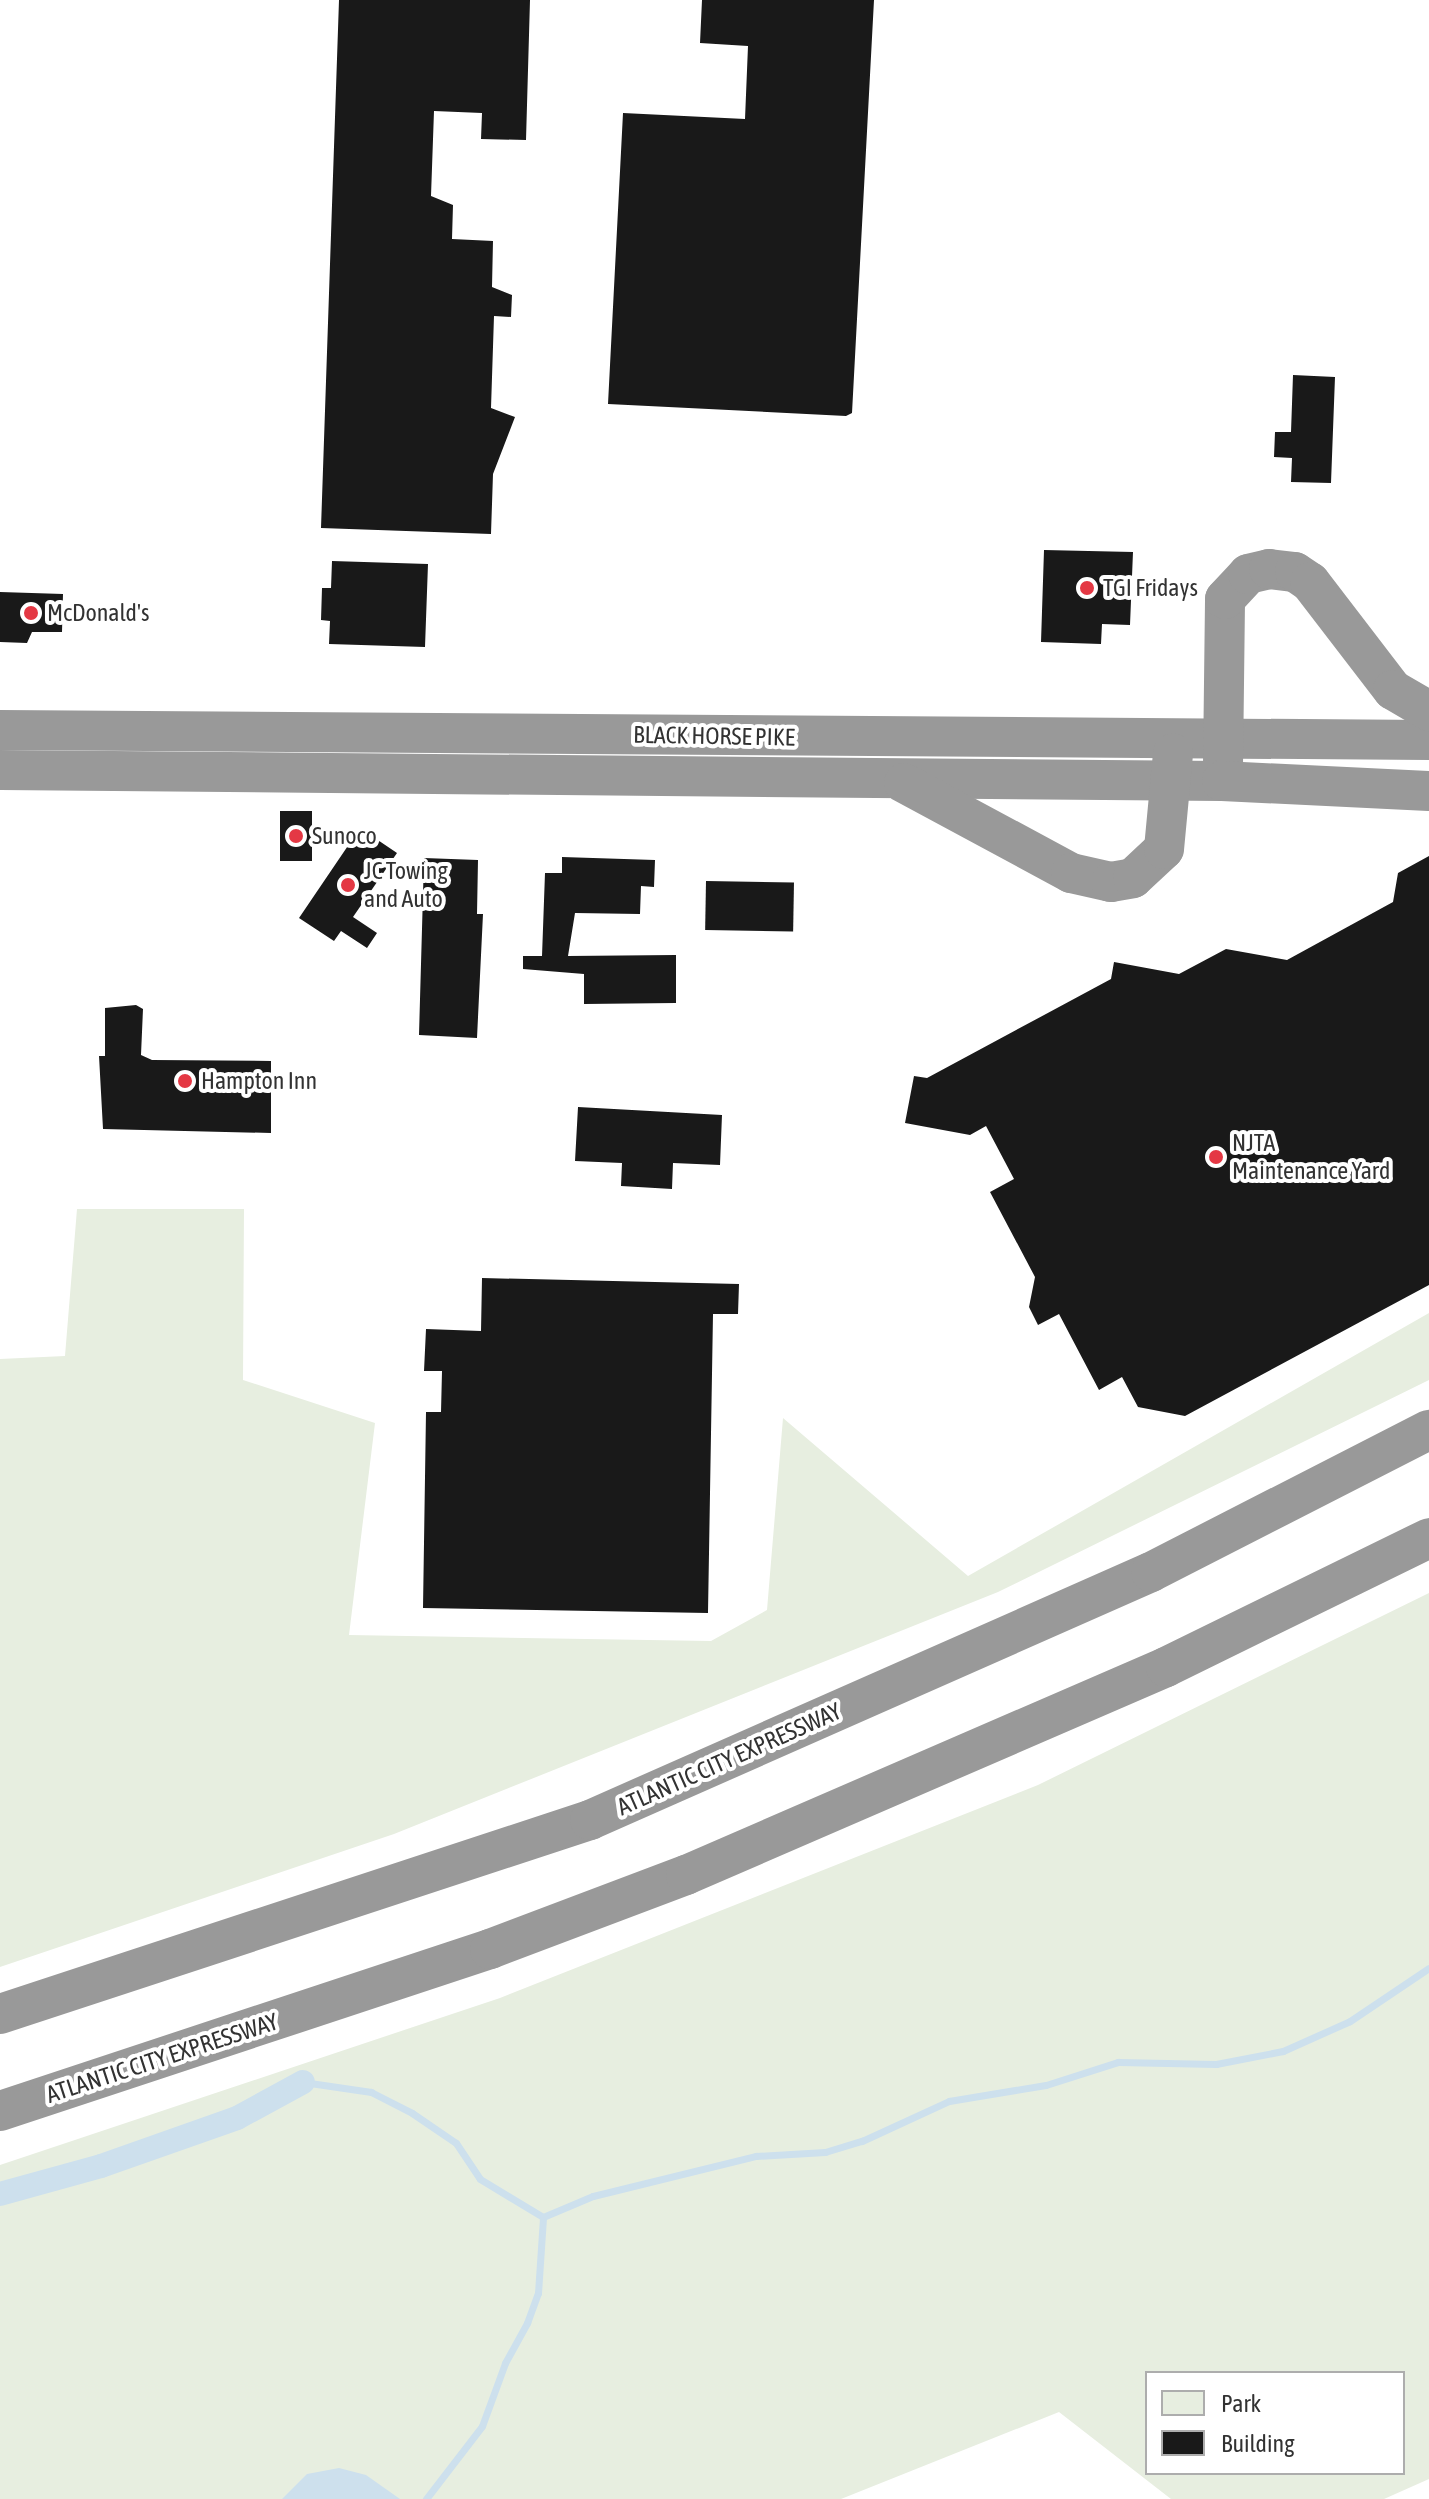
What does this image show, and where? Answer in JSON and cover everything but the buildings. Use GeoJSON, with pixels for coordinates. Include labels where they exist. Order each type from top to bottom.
{"type":"FeatureCollection","features":[{"type":"Feature","properties":{"kind":"highway"},"geometry":{"type":"LineString","coordinates":[[1222,781],[1225,599],[1248,574],[1269,569],[1295,572],[1310,582],[1393,690],[1429,711]]}},
{"type":"Feature","properties":{"kind":"highway","name":"BLACK HORSE PIKE"},"geometry":{"type":"LineString","coordinates":[[0,730],[1429,740]]}},
{"type":"Feature","properties":{"kind":"highway"},"geometry":{"type":"LineString","coordinates":[[900,781],[1059,867],[1111,882],[1133,878],[1164,849],[1173,781],[1173,740]]}},
{"type":"Feature","properties":{"kind":"highway","name":"BLACK HORSE PIKE"},"geometry":{"type":"LineString","coordinates":[[0,770],[900,781],[1222,781],[1429,791]]}},
{"type":"Feature","properties":{"kind":"highway"},"geometry":{"type":"LineString","coordinates":[[1151,1572],[1429,1408]]}},
{"type":"Feature","properties":{"kind":"highway","name":"ATLANTIC CITY EXPRESSWAY"},"geometry":{"type":"LineString","coordinates":[[0,2014],[590,1820],[1151,1572],[1429,1430]]}},
{"type":"Feature","properties":{"kind":"highway","name":"ATLANTIC CITY EXPRESSWAY"},"geometry":{"type":"LineString","coordinates":[[0,2111],[490,1949],[686,1875],[1166,1667],[1429,1538]]}},
{"type":"Feature","properties":{"kind":"green space"},"geometry":{"type":"Polygon","coordinates":[[[77,1209],[244,1209],[243,1380],[375,1423],[349,1635],[711,1641],[767,1610],[783,1418],[968,1576],[1429,1313],[1429,1380],[998,1592],[394,1834],[0,1967],[0,1359],[65,1356],[77,1209]]]}},
{"type":"Feature","properties":{"kind":"green space"},"geometry":{"type":"Polygon","coordinates":[[[1429,1593],[1429,2479],[1384,2499],[1171,2499],[1059,2412],[841,2499],[0,2499],[0,2165],[500,1998],[1038,1785],[1429,1593]]]}},
{"type":"Feature","properties":{"kind":"water"},"geometry":{"type":"Polygon","coordinates":[[[339,2468],[366,2475],[400,2499],[282,2499],[307,2474],[339,2468]]]}},
{"type":"Feature","properties":{"kind":"waterway"},"geometry":{"type":"LineString","coordinates":[[543,2217],[593,2196],[756,2156],[825,2152],[862,2141],[949,2101],[1046,2085],[1118,2062],[1216,2064],[1283,2051],[1350,2021],[1429,1968]]}},
{"type":"Feature","properties":{"kind":"waterway"},"geometry":{"type":"LineString","coordinates":[[303,2082],[371,2092],[412,2113],[456,2143],[480,2179],[543,2217]]}},
{"type":"Feature","properties":{"kind":"waterway"},"geometry":{"type":"LineString","coordinates":[[0,2194],[101,2166],[237,2118],[303,2082]]}},
{"type":"Feature","properties":{"kind":"waterway"},"geometry":{"type":"LineString","coordinates":[[426,2499],[482,2426],[505,2363],[527,2323],[538,2293],[543,2217]]}},
{"type":"Feature","properties":{"kind":"place","name":"TGI Fridays"},"geometry":{"type":"Point","coordinates":[1087,588]}},
{"type":"Feature","properties":{"kind":"place","name":"McDonald's"},"geometry":{"type":"Point","coordinates":[31,613]}},
{"type":"Feature","properties":{"kind":"place","name":"Sunoco"},"geometry":{"type":"Point","coordinates":[296,836]}},
{"type":"Feature","properties":{"kind":"place","name":"JC Towing and Auto"},"geometry":{"type":"Point","coordinates":[348,885]}},
{"type":"Feature","properties":{"kind":"place","name":"Hampton Inn"},"geometry":{"type":"Point","coordinates":[185,1081]}},
{"type":"Feature","properties":{"kind":"place","name":"NJTA Maintenance Yard"},"geometry":{"type":"Point","coordinates":[1216,1157]}}]}
